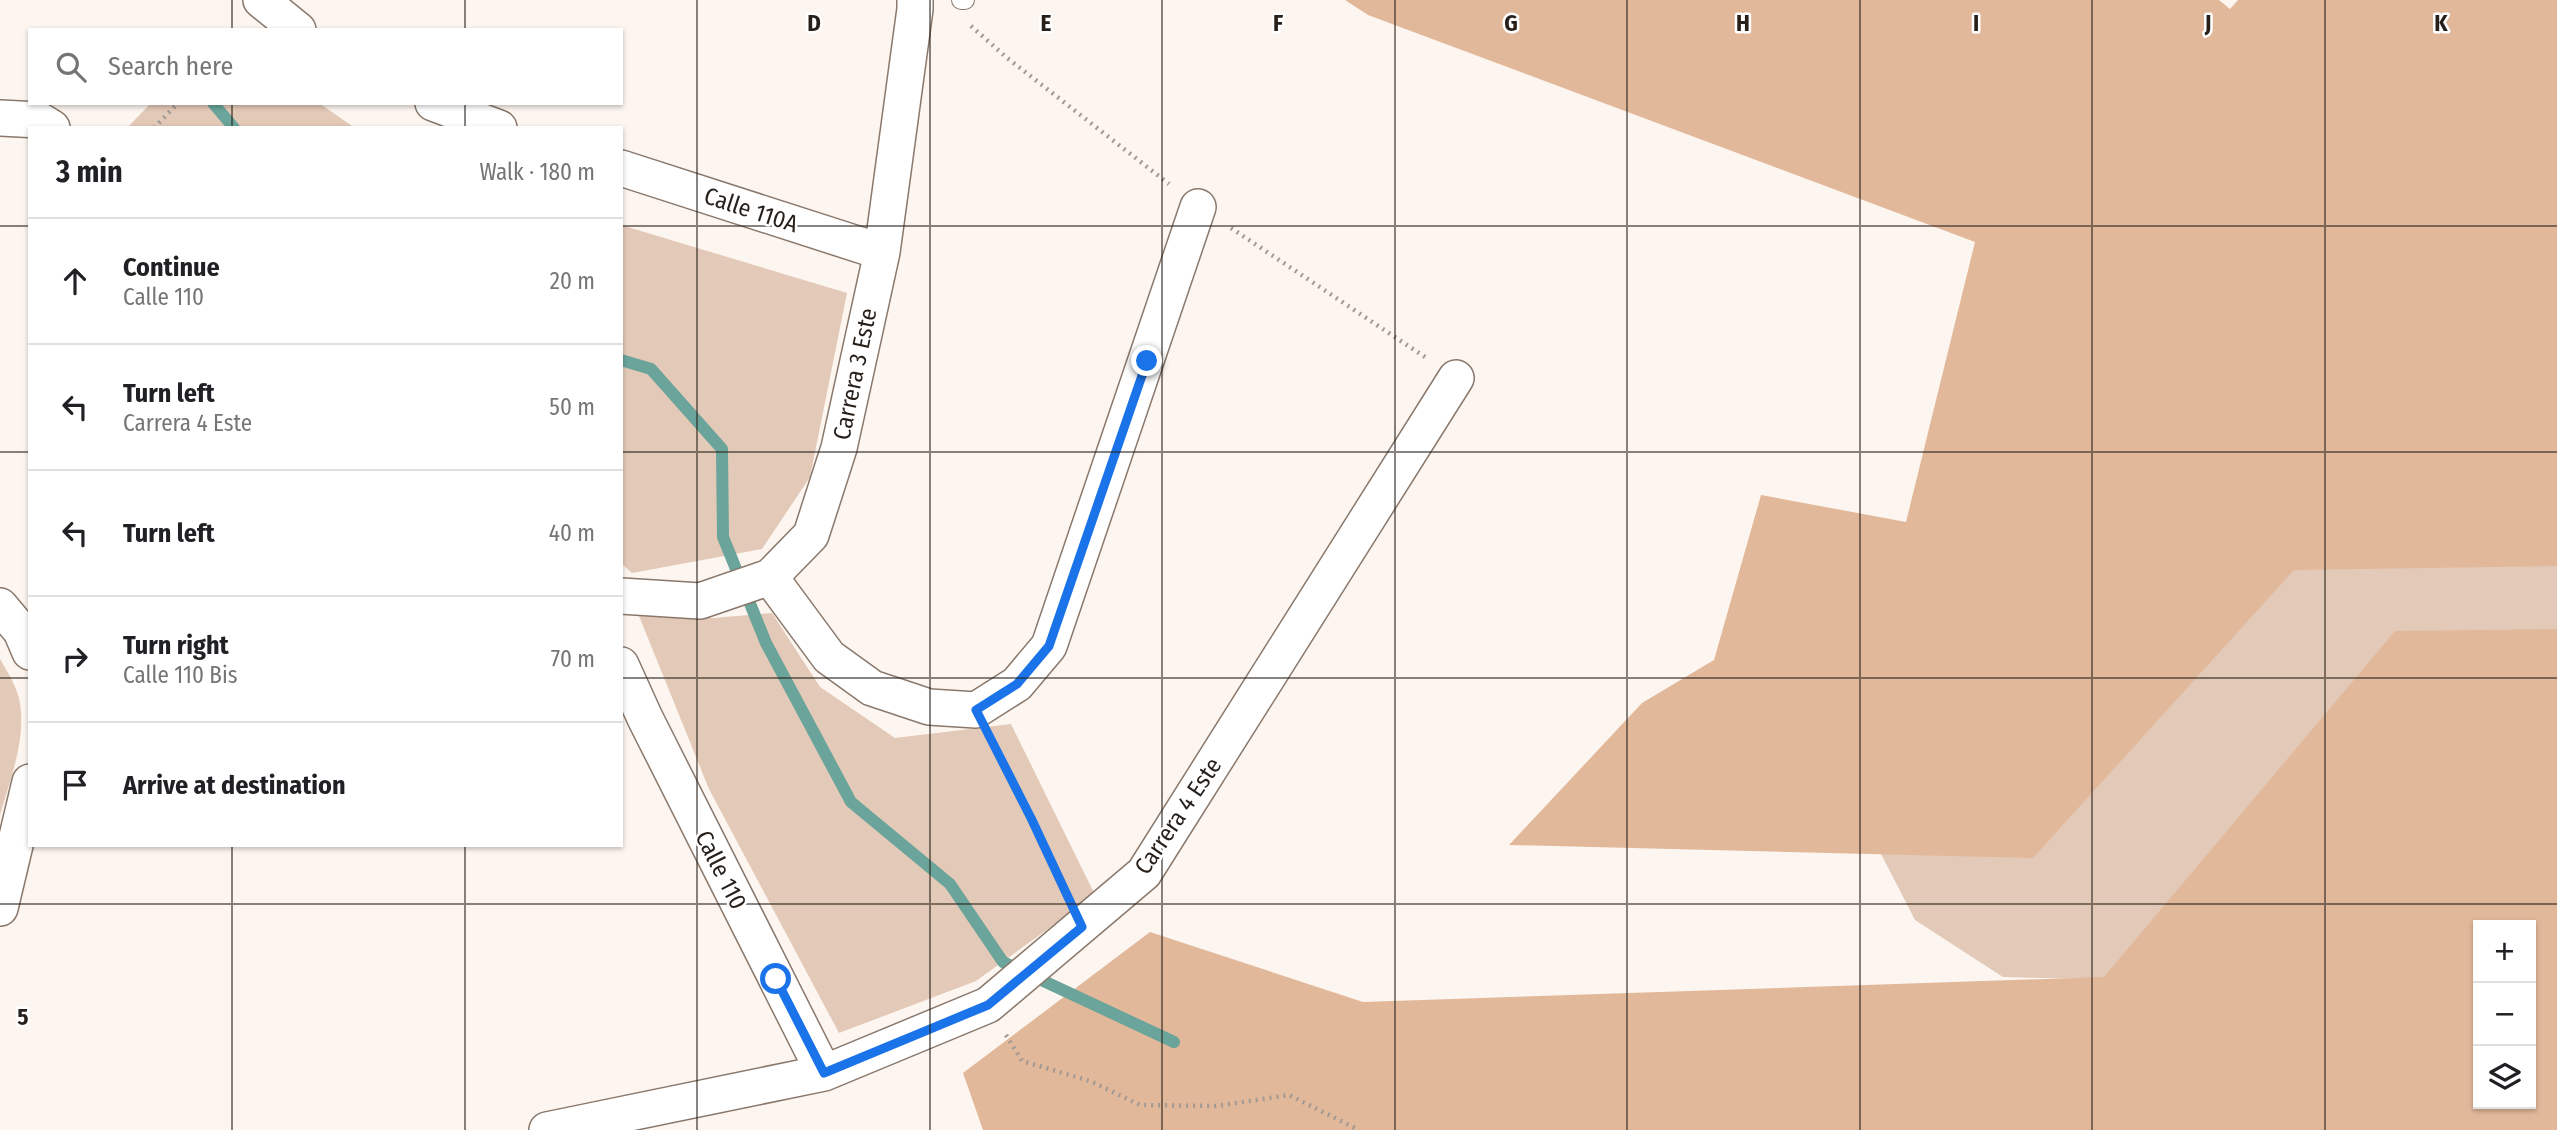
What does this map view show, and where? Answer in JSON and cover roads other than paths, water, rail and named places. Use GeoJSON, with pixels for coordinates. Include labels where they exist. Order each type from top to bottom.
{"type":"FeatureCollection","features":[{"type":"Feature","properties":{"kind":"street"},"geometry":{"type":"LineString","coordinates":[[261,0],[295,28]]}},
{"type":"Feature","properties":{"kind":"street","name":"Carrera 3 Este"},"geometry":{"type":"LineString","coordinates":[[623,596],[700,601],[770,577],[811,535],[839,448],[882,252],[915,0]]}},
{"type":"Feature","properties":{"kind":"street"},"geometry":{"type":"LineString","coordinates":[[438,105],[494,126]]}},
{"type":"Feature","properties":{"kind":"street"},"geometry":{"type":"LineString","coordinates":[[0,118],[39,120],[49,126]]}},
{"type":"Feature","properties":{"kind":"street","name":"Calle 110A"},"geometry":{"type":"LineString","coordinates":[[623,169],[882,252]]}},
{"type":"Feature","properties":{"kind":"street"},"geometry":{"type":"LineString","coordinates":[[770,577],[829,657],[872,688],[929,707],[976,710],[1017,684],[1049,646],[1198,207]]}},
{"type":"Feature","properties":{"kind":"street","name":"Carrera 4 Este"},"geometry":{"type":"LineString","coordinates":[[547,1130],[824,1073],[988,1005],[1144,873],[1457,378]]}},
{"type":"Feature","properties":{"kind":"street"},"geometry":{"type":"LineString","coordinates":[[0,606],[21,631],[28,647]]}},
{"type":"Feature","properties":{"kind":"street","name":"Calle 110"},"geometry":{"type":"LineString","coordinates":[[623,670],[645,719],[824,1073]]}},
{"type":"Feature","properties":{"kind":"street"},"geometry":{"type":"LineString","coordinates":[[0,908],[28,790]]}},
{"type":"Feature","properties":{"kind":"waterway"},"geometry":{"type":"LineString","coordinates":[[215,105],[232,126]]}},
{"type":"Feature","properties":{"kind":"waterway"},"geometry":{"type":"LineString","coordinates":[[623,361],[651,369],[722,449],[723,537],[766,643],[851,802],[950,884],[1003,962],[1174,1042]]}}]}
